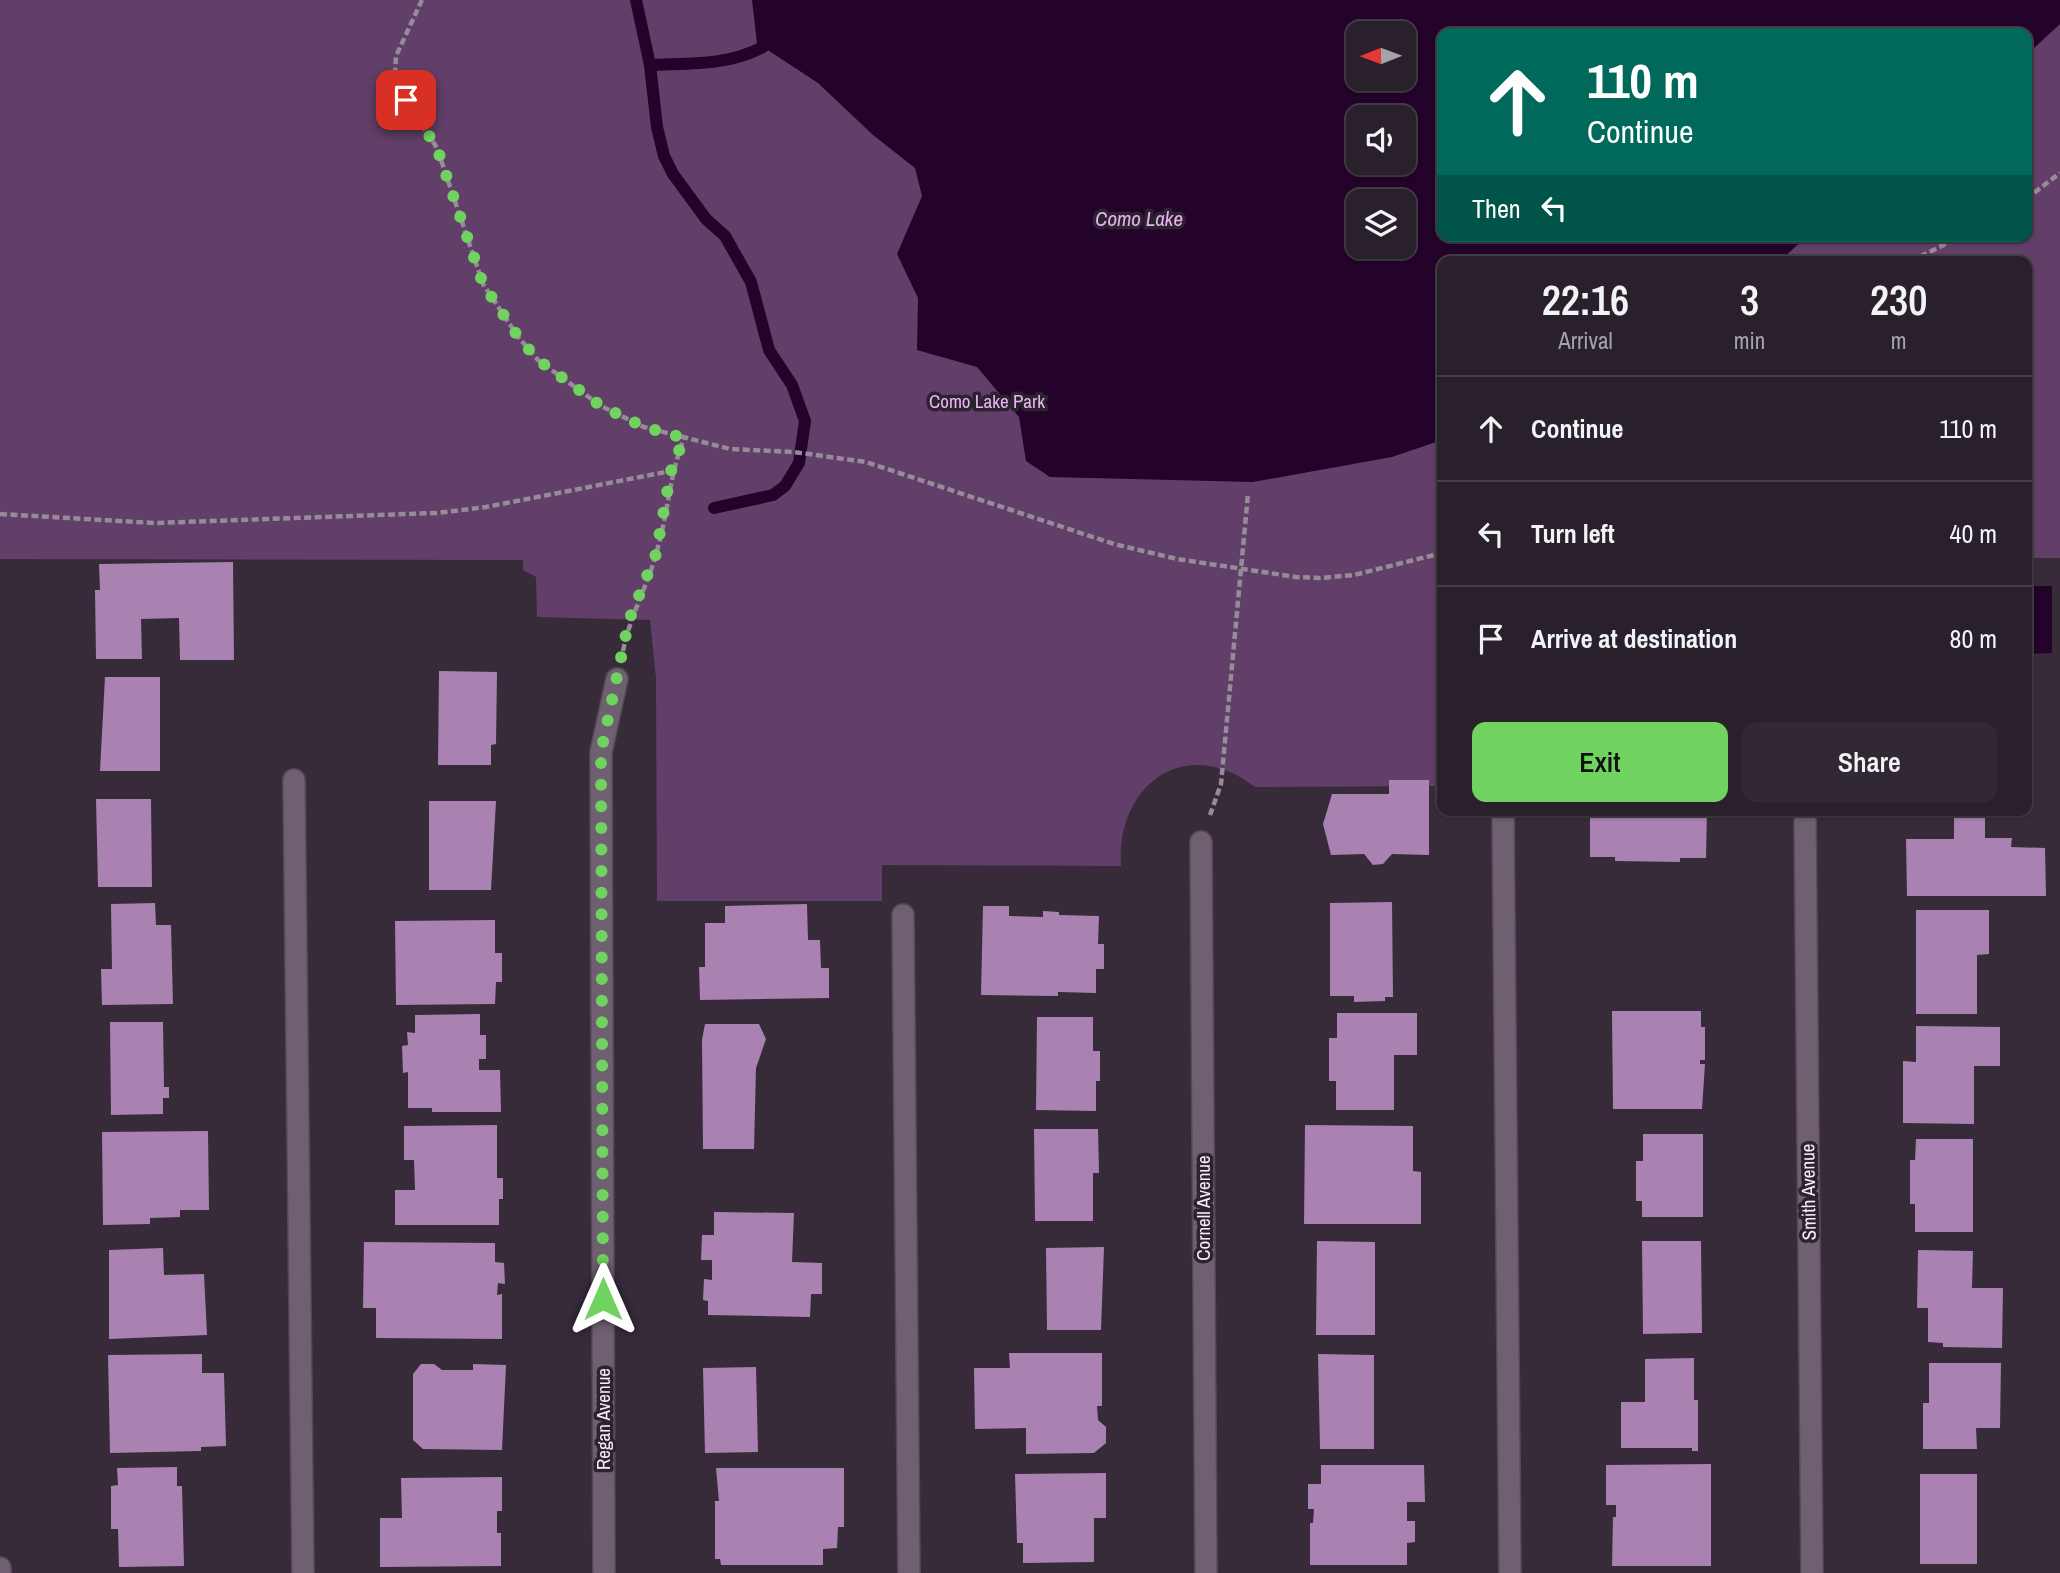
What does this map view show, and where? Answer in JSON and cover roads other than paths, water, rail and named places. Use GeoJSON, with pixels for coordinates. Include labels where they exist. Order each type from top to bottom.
{"type":"FeatureCollection","features":[{"type":"Feature","properties":{"kind":"street","name":"Regan Avenue"},"geometry":{"type":"LineString","coordinates":[[604,1573],[601,752],[617,679]]}},
{"type":"Feature","properties":{"kind":"street"},"geometry":{"type":"LineString","coordinates":[[294,780],[303,1573]]}},
{"type":"Feature","properties":{"kind":"street"},"geometry":{"type":"LineString","coordinates":[[1503,816],[1510,1573]]}},
{"type":"Feature","properties":{"kind":"street","name":"Smith Avenue"},"geometry":{"type":"LineString","coordinates":[[1805,816],[1812,1573]]}},
{"type":"Feature","properties":{"kind":"street","name":"Cornell Avenue"},"geometry":{"type":"LineString","coordinates":[[1201,842],[1206,1573]]}},
{"type":"Feature","properties":{"kind":"street"},"geometry":{"type":"LineString","coordinates":[[903,915],[909,1573]]}},
{"type":"Feature","properties":{"kind":"water","name":"Como Lake"},"geometry":{"type":"Polygon","coordinates":[[[752,0],[2060,0],[2060,24],[2032,52],[2032,28],[1437,28],[1437,242],[1801,242],[1785,256],[1437,256],[1437,442],[1392,457],[1253,482],[1050,477],[1026,461],[1019,417],[977,367],[917,350],[918,298],[897,254],[922,196],[915,168],[873,135],[818,83],[757,43],[752,0]]]}},
{"type":"Feature","properties":{"kind":"water"},"geometry":{"type":"Polygon","coordinates":[[[2032,586],[2052,586],[2052,653],[2032,654],[2032,586]]]}},
{"type":"Feature","properties":{"kind":"waterway"},"geometry":{"type":"LineString","coordinates":[[636,0],[650,65],[657,127],[664,156],[673,174],[706,219],[725,236],[751,282],[769,350],[792,385],[805,421],[799,463],[785,486],[773,495],[714,508]]}},
{"type":"Feature","properties":{"kind":"waterway"},"geometry":{"type":"LineString","coordinates":[[650,65],[722,61],[763,47]]}},
{"type":"Feature","properties":{"kind":"park label","name":"Como Lake Park"},"geometry":{"type":"Point","coordinates":[987,401]}}]}
